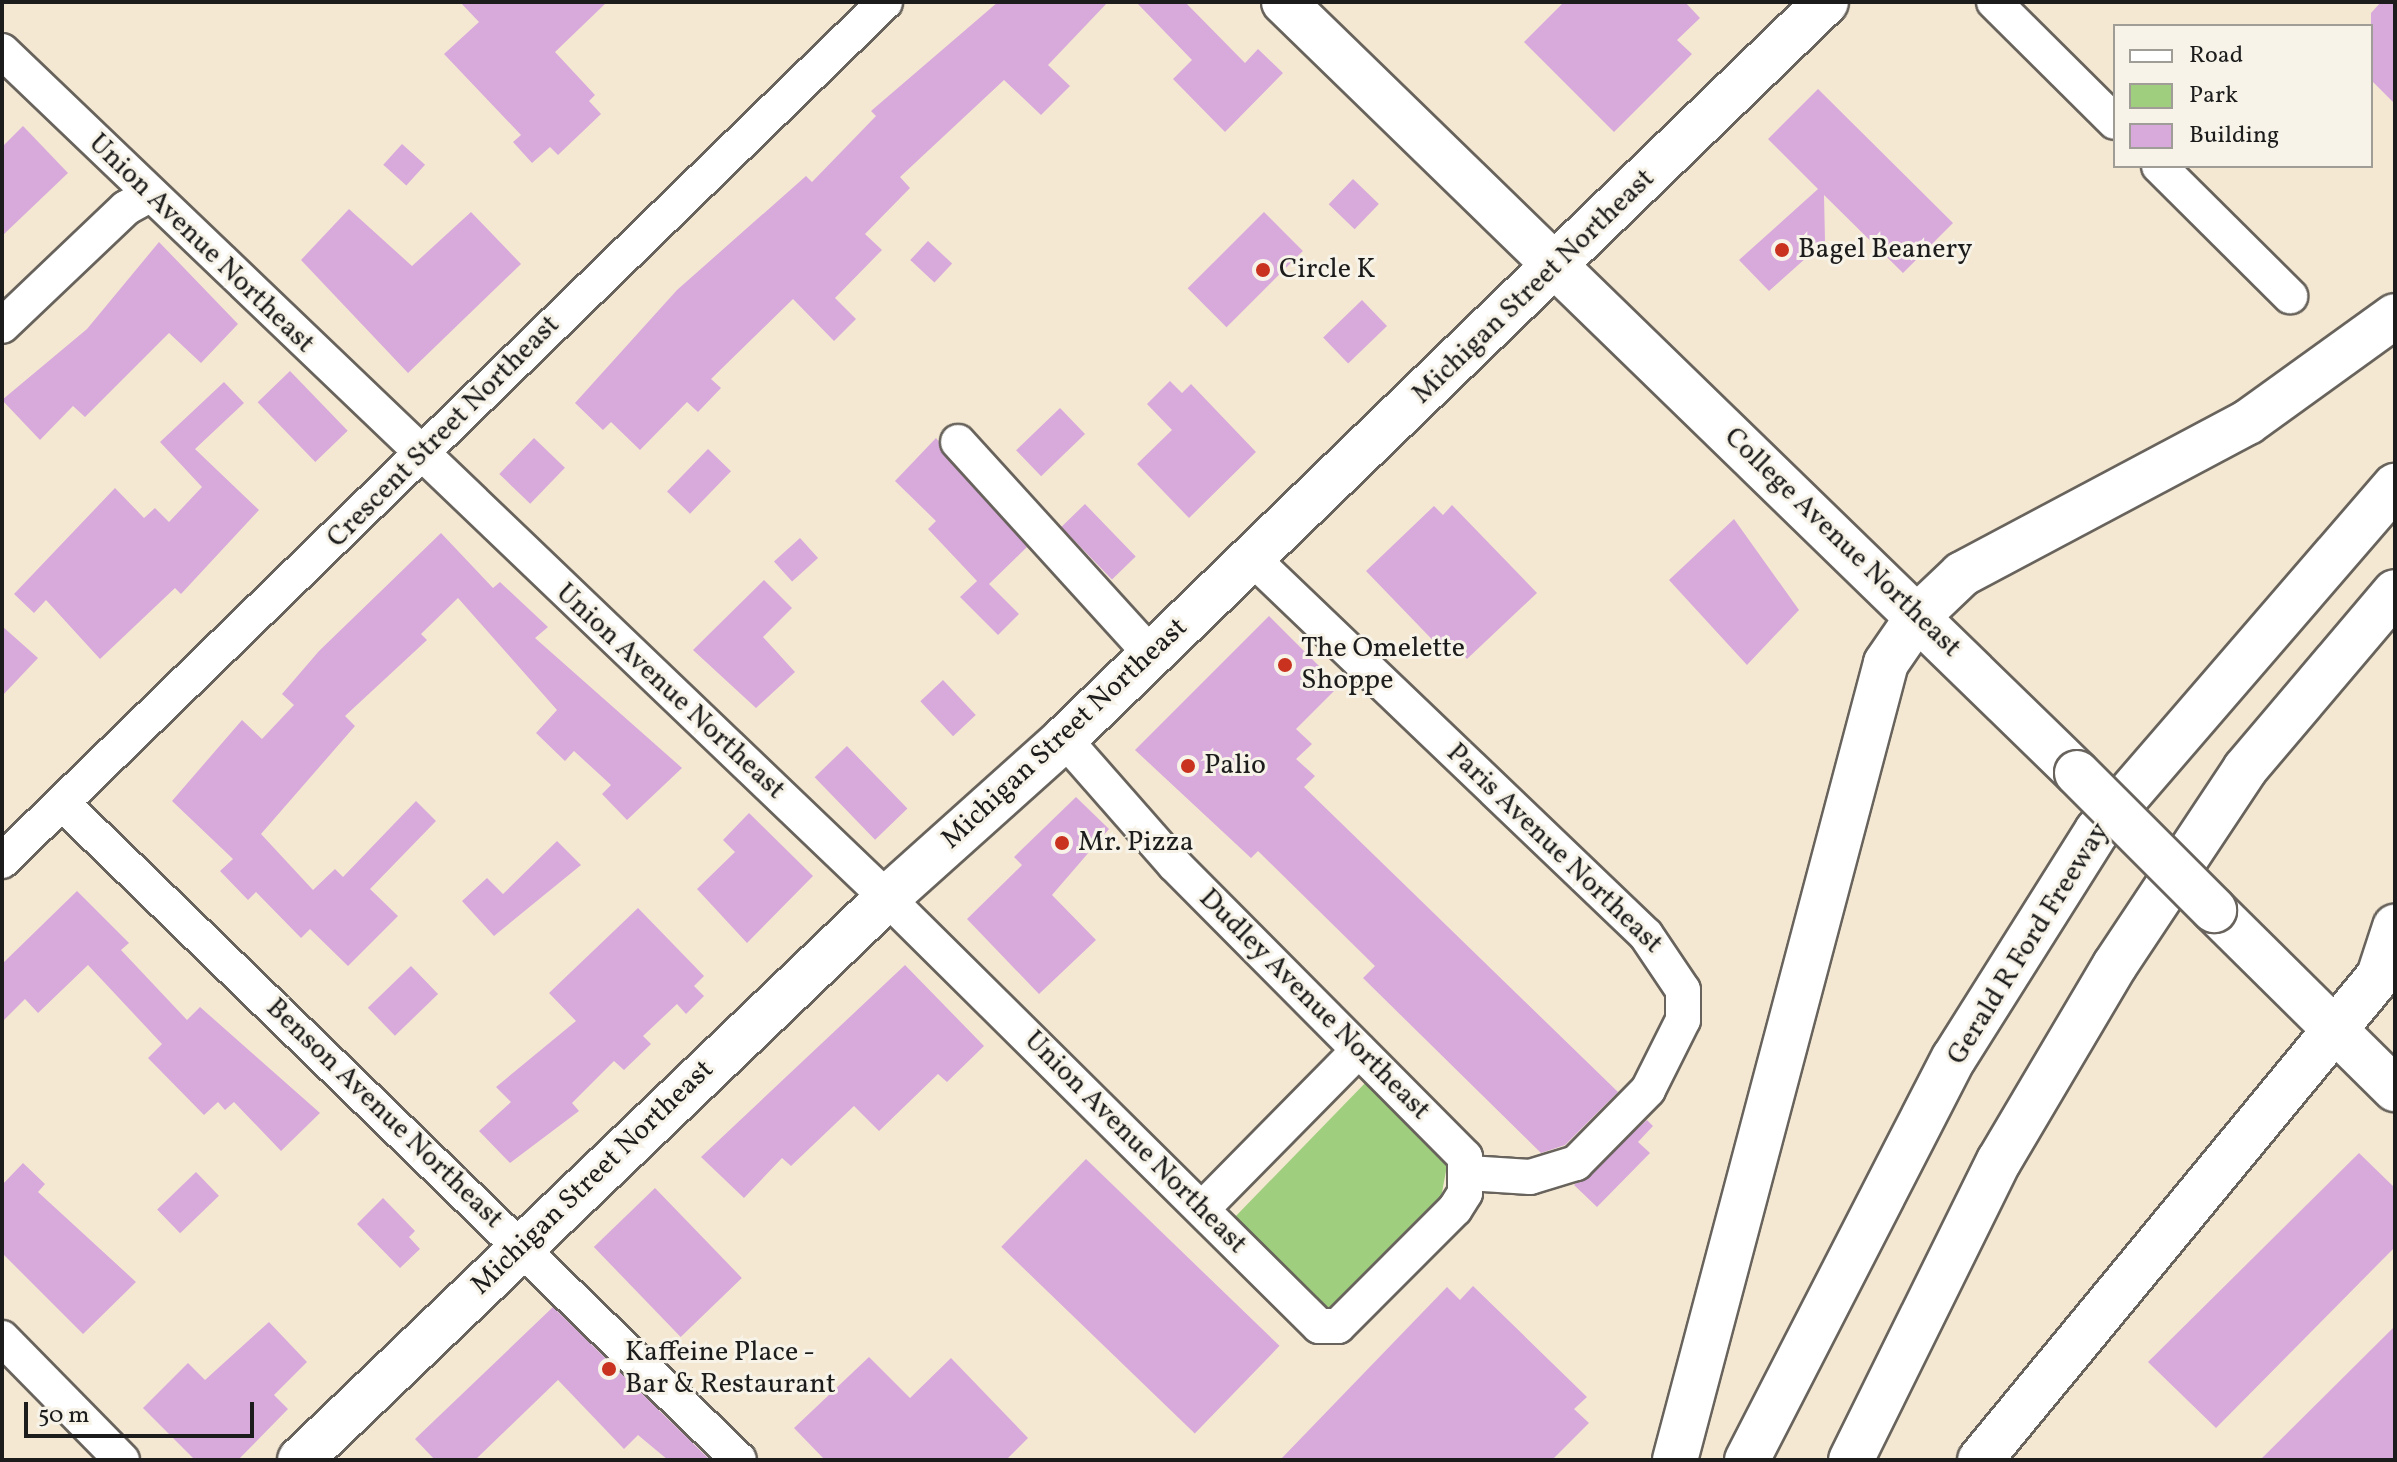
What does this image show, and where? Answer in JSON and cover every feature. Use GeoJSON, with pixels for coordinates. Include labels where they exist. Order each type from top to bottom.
{"type":"FeatureCollection","features":[{"type":"Feature","properties":{"kind":"main road","name":"College Avenue Northeast"},"geometry":{"type":"LineString","coordinates":[[1284,2],[1554,269],[1919,615],[2395,1089]]}},
{"type":"Feature","properties":{"kind":"main road","name":"Michigan Street Northeast"},"geometry":{"type":"LineString","coordinates":[[300,1460],[887,898],[1064,739],[1152,655],[1554,269],[1826,2]]}},
{"type":"Feature","properties":{"kind":"main road"},"geometry":{"type":"LineString","coordinates":[[1675,1460],[1862,734],[1886,663],[1919,615],[1962,574],[2248,422],[2395,316]]}},
{"type":"Feature","properties":{"kind":"main road","name":"Gerald R Ford Freeway"},"geometry":{"type":"LineString","coordinates":[[1747,1460],[1954,1058],[2097,831],[2395,486]]}},
{"type":"Feature","properties":{"kind":"main road"},"geometry":{"type":"LineString","coordinates":[[1851,1460],[1999,1161],[2115,965],[2245,769],[2395,592]]}},
{"type":"Feature","properties":{"kind":"main road"},"geometry":{"type":"LineString","coordinates":[[1980,1460],[2379,976],[2395,927]]}},
{"type":"Feature","properties":{"kind":"main road"},"geometry":{"type":"LineString","coordinates":[[2334,1029],[2395,992]]}},
{"type":"Feature","properties":{"kind":"street","name":"Crescent Street Northeast"},"geometry":{"type":"LineString","coordinates":[[2,861],[422,456],[885,2]]}},
{"type":"Feature","properties":{"kind":"street"},"geometry":{"type":"LineString","coordinates":[[1994,2],[2113,120]]}},
{"type":"Feature","properties":{"kind":"street","name":"Union Avenue Northeast"},"geometry":{"type":"LineString","coordinates":[[2,51],[887,898],[1319,1326],[1338,1326],[1455,1209],[1468,1173]]}},
{"type":"Feature","properties":{"kind":"street"},"geometry":{"type":"LineString","coordinates":[[2161,168],[2290,296]]}},
{"type":"Feature","properties":{"kind":"street"},"geometry":{"type":"LineString","coordinates":[[2,326],[149,195]]}},
{"type":"Feature","properties":{"kind":"street"},"geometry":{"type":"LineString","coordinates":[[958,442],[1152,655]]}},
{"type":"Feature","properties":{"kind":"street","name":"Paris Avenue Northeast"},"geometry":{"type":"LineString","coordinates":[[1252,558],[1646,935],[1683,990],[1683,1020],[1656,1077],[1576,1163],[1530,1177],[1468,1173]]}},
{"type":"Feature","properties":{"kind":"street","name":"Dudley Avenue Northeast"},"geometry":{"type":"LineString","coordinates":[[1064,739],[1174,864],[1465,1157],[1468,1173]]}},
{"type":"Feature","properties":{"kind":"street","name":"Benson Avenue Northeast"},"geometry":{"type":"LineString","coordinates":[[62,803],[739,1460]]}},
{"type":"Feature","properties":{"kind":"street"},"geometry":{"type":"LineString","coordinates":[[1202,1209],[1359,1050]]}},
{"type":"Feature","properties":{"kind":"street"},"geometry":{"type":"LineString","coordinates":[[2,1338],[122,1460]]}},
{"type":"Feature","properties":{"kind":"green space"},"geometry":{"type":"Polygon","coordinates":[[[1369,1079],[1448,1160],[1441,1198],[1328,1313],[1233,1219],[1369,1079]]]}},
{"type":"Feature","properties":{"kind":"building"},"geometry":{"type":"Polygon","coordinates":[[[460,2],[607,2],[555,52],[595,95],[589,101],[601,114],[558,155],[550,147],[532,163],[513,142],[521,135],[444,54],[479,22],[460,2]]]}},
{"type":"Feature","properties":{"kind":"building"},"geometry":{"type":"Polygon","coordinates":[[[998,2],[1108,2],[1048,65],[1070,86],[1041,115],[1004,80],[900,177],[910,188],[865,234],[882,250],[835,298],[856,319],[834,341],[793,299],[711,379],[721,388],[698,412],[687,402],[640,450],[611,422],[603,430],[575,403],[677,290],[806,176],[812,182],[876,116],[871,111],[998,2]]]}},
{"type":"Feature","properties":{"kind":"building"},"geometry":{"type":"Polygon","coordinates":[[[1136,2],[1185,2],[1245,63],[1258,49],[1283,73],[1225,132],[1173,79],[1192,60],[1136,2]]]}},
{"type":"Feature","properties":{"kind":"building"},"geometry":{"type":"Polygon","coordinates":[[[1564,2],[1685,2],[1700,18],[1677,40],[1692,54],[1614,132],[1524,42],[1564,2]]]}},
{"type":"Feature","properties":{"kind":"building"},"geometry":{"type":"Polygon","coordinates":[[[2381,2],[2395,2],[2395,104],[2373,82],[2371,13],[2381,2]]]}},
{"type":"Feature","properties":{"kind":"building"},"geometry":{"type":"Polygon","coordinates":[[[1818,89],[1953,223],[1903,273],[1824,195],[1825,241],[1769,291],[1739,260],[1818,189],[1768,139],[1818,89]]]}},
{"type":"Feature","properties":{"kind":"building"},"geometry":{"type":"Polygon","coordinates":[[[23,126],[68,173],[2,236],[2,147],[23,126]]]}},
{"type":"Feature","properties":{"kind":"building"},"geometry":{"type":"Polygon","coordinates":[[[402,144],[425,165],[406,186],[383,165],[402,144]]]}},
{"type":"Feature","properties":{"kind":"building"},"geometry":{"type":"Polygon","coordinates":[[[1353,179],[1379,204],[1355,229],[1329,204],[1353,179]]]}},
{"type":"Feature","properties":{"kind":"building"},"geometry":{"type":"Polygon","coordinates":[[[349,209],[412,266],[471,212],[521,264],[408,373],[301,260],[349,209]]]}},
{"type":"Feature","properties":{"kind":"building"},"geometry":{"type":"Polygon","coordinates":[[[1264,212],[1303,251],[1227,327],[1188,288],[1264,212]]]}},
{"type":"Feature","properties":{"kind":"building"},"geometry":{"type":"Polygon","coordinates":[[[928,241],[952,264],[934,283],[910,260],[928,241]]]}},
{"type":"Feature","properties":{"kind":"building"},"geometry":{"type":"Polygon","coordinates":[[[159,242],[238,324],[201,363],[169,333],[85,417],[73,406],[40,440],[2,400],[87,329],[159,242]]]}},
{"type":"Feature","properties":{"kind":"building"},"geometry":{"type":"Polygon","coordinates":[[[1362,300],[1387,326],[1348,363],[1323,338],[1362,300]]]}},
{"type":"Feature","properties":{"kind":"building"},"geometry":{"type":"Polygon","coordinates":[[[290,371],[348,431],[315,462],[258,402],[290,371]]]}},
{"type":"Feature","properties":{"kind":"building"},"geometry":{"type":"Polygon","coordinates":[[[1170,381],[1182,393],[1191,384],[1256,452],[1189,518],[1137,464],[1172,430],[1147,404],[1170,381]]]}},
{"type":"Feature","properties":{"kind":"building"},"geometry":{"type":"Polygon","coordinates":[[[224,382],[244,403],[195,449],[259,510],[181,594],[175,588],[100,659],[46,600],[34,613],[14,594],[115,488],[144,518],[155,508],[169,522],[202,487],[160,442],[224,382]]]}},
{"type":"Feature","properties":{"kind":"building"},"geometry":{"type":"Polygon","coordinates":[[[1060,408],[1085,434],[1041,476],[1016,450],[1060,408]]]}},
{"type":"Feature","properties":{"kind":"building"},"geometry":{"type":"Polygon","coordinates":[[[534,438],[565,468],[530,504],[499,474],[534,438]]]}},
{"type":"Feature","properties":{"kind":"building"},"geometry":{"type":"Polygon","coordinates":[[[936,438],[1027,547],[989,584],[1019,614],[998,635],[960,597],[977,581],[928,529],[936,521],[895,481],[936,438]]]}},
{"type":"Feature","properties":{"kind":"building"},"geometry":{"type":"Polygon","coordinates":[[[708,449],[731,471],[690,514],[667,491],[708,449]]]}},
{"type":"Feature","properties":{"kind":"building"},"geometry":{"type":"Polygon","coordinates":[[[1085,504],[1136,557],[1112,579],[1061,527],[1085,504]]]}},
{"type":"Feature","properties":{"kind":"building"},"geometry":{"type":"Polygon","coordinates":[[[1452,505],[1537,593],[1467,659],[1457,648],[1448,656],[1366,571],[1434,506],[1443,515],[1452,505]]]}},
{"type":"Feature","properties":{"kind":"building"},"geometry":{"type":"Polygon","coordinates":[[[1734,519],[1799,610],[1747,665],[1669,580],[1734,519]]]}},
{"type":"Feature","properties":{"kind":"building"},"geometry":{"type":"Polygon","coordinates":[[[441,533],[493,588],[500,582],[548,627],[535,638],[682,768],[627,820],[602,794],[611,785],[574,751],[565,761],[536,733],[557,710],[458,598],[421,634],[427,640],[345,716],[355,726],[261,834],[313,890],[335,869],[343,877],[416,801],[436,821],[370,889],[398,916],[348,966],[310,929],[301,938],[256,892],[248,900],[220,871],[233,859],[172,801],[242,720],[262,739],[294,705],[282,694],[319,651],[441,533]]]}},
{"type":"Feature","properties":{"kind":"building"},"geometry":{"type":"Polygon","coordinates":[[[800,538],[818,558],[792,581],[774,561],[800,538]]]}},
{"type":"Feature","properties":{"kind":"building"},"geometry":{"type":"Polygon","coordinates":[[[764,580],[792,608],[763,637],[795,672],[756,708],[693,650],[764,580]]]}},
{"type":"Feature","properties":{"kind":"building"},"geometry":{"type":"Polygon","coordinates":[[[1269,616],[1339,686],[1296,729],[1312,744],[1296,759],[1315,776],[1304,787],[1618,1092],[1565,1145],[1541,1153],[1363,978],[1375,966],[1258,851],[1251,858],[1135,750],[1269,616]]]}},
{"type":"Feature","properties":{"kind":"building"},"geometry":{"type":"Polygon","coordinates":[[[2,626],[38,658],[2,696],[2,626]]]}},
{"type":"Feature","properties":{"kind":"building"},"geometry":{"type":"Polygon","coordinates":[[[943,680],[976,715],[953,736],[920,701],[943,680]]]}},
{"type":"Feature","properties":{"kind":"building"},"geometry":{"type":"Polygon","coordinates":[[[847,746],[907,809],[875,840],[815,777],[847,746]]]}},
{"type":"Feature","properties":{"kind":"building"},"geometry":{"type":"Polygon","coordinates":[[[1076,797],[1109,829],[1052,895],[1096,940],[1039,994],[967,919],[1022,865],[1014,857],[1076,797]]]}},
{"type":"Feature","properties":{"kind":"building"},"geometry":{"type":"Polygon","coordinates":[[[749,813],[813,876],[747,943],[697,889],[735,852],[723,840],[749,813]]]}},
{"type":"Feature","properties":{"kind":"building"},"geometry":{"type":"Polygon","coordinates":[[[557,841],[581,865],[494,936],[462,901],[487,878],[503,894],[557,841]]]}},
{"type":"Feature","properties":{"kind":"building"},"geometry":{"type":"Polygon","coordinates":[[[77,891],[129,943],[121,950],[187,1020],[200,1007],[320,1113],[281,1151],[234,1102],[225,1110],[218,1102],[204,1115],[148,1058],[162,1044],[88,965],[38,1013],[25,999],[2,1022],[2,964],[77,891]]]}},
{"type":"Feature","properties":{"kind":"building"},"geometry":{"type":"Polygon","coordinates":[[[638,908],[704,976],[694,986],[704,996],[686,1014],[677,1004],[643,1036],[651,1044],[624,1070],[614,1061],[572,1103],[579,1111],[510,1163],[479,1131],[511,1102],[496,1087],[576,1021],[549,993],[638,908]]]}},
{"type":"Feature","properties":{"kind":"building"},"geometry":{"type":"Polygon","coordinates":[[[905,965],[984,1046],[947,1082],[938,1074],[879,1131],[854,1106],[791,1166],[782,1158],[744,1198],[701,1157],[905,965]]]}},
{"type":"Feature","properties":{"kind":"building"},"geometry":{"type":"Polygon","coordinates":[[[411,966],[438,994],[395,1036],[368,1008],[411,966]]]}},
{"type":"Feature","properties":{"kind":"building"},"geometry":{"type":"Polygon","coordinates":[[[1647,1120],[1653,1126],[1638,1142],[1650,1153],[1597,1207],[1574,1185],[1647,1120]]]}},
{"type":"Feature","properties":{"kind":"building"},"geometry":{"type":"Polygon","coordinates":[[[2359,1153],[2395,1188],[2395,1247],[2216,1428],[2148,1362],[2359,1153]]]}},
{"type":"Feature","properties":{"kind":"building"},"geometry":{"type":"Polygon","coordinates":[[[1086,1159],[1280,1346],[1195,1434],[1001,1247],[1086,1159]]]}},
{"type":"Feature","properties":{"kind":"building"},"geometry":{"type":"Polygon","coordinates":[[[23,1163],[45,1184],[38,1192],[136,1282],[83,1334],[2,1253],[2,1185],[23,1163]]]}},
{"type":"Feature","properties":{"kind":"building"},"geometry":{"type":"Polygon","coordinates":[[[196,1172],[219,1196],[180,1233],[157,1210],[196,1172]]]}},
{"type":"Feature","properties":{"kind":"building"},"geometry":{"type":"Polygon","coordinates":[[[655,1188],[742,1278],[681,1337],[594,1247],[655,1188]]]}},
{"type":"Feature","properties":{"kind":"building"},"geometry":{"type":"Polygon","coordinates":[[[383,1198],[415,1231],[409,1237],[420,1249],[400,1268],[357,1224],[383,1198]]]}},
{"type":"Feature","properties":{"kind":"building"},"geometry":{"type":"Polygon","coordinates":[[[1473,1286],[1587,1397],[1574,1409],[1589,1423],[1552,1460],[1280,1460],[1447,1287],[1460,1300],[1473,1286]]]}},
{"type":"Feature","properties":{"kind":"building"},"geometry":{"type":"Polygon","coordinates":[[[553,1307],[710,1460],[668,1460],[638,1435],[624,1449],[558,1380],[475,1460],[435,1460],[415,1439],[553,1307]]]}},
{"type":"Feature","properties":{"kind":"building"},"geometry":{"type":"Polygon","coordinates":[[[269,1322],[307,1362],[274,1395],[288,1409],[238,1460],[195,1460],[143,1408],[188,1363],[205,1380],[269,1322]]]}},
{"type":"Feature","properties":{"kind":"building"},"geometry":{"type":"Polygon","coordinates":[[[2395,1326],[2395,1460],[2260,1460],[2395,1326]]]}},
{"type":"Feature","properties":{"kind":"building"},"geometry":{"type":"Polygon","coordinates":[[[869,1357],[910,1398],[951,1358],[1028,1438],[1006,1460],[825,1460],[794,1428],[869,1357]]]}},
{"type":"Feature","properties":{"kind":"place","name":"Bagel Beanery"},"geometry":{"type":"Point","coordinates":[1782,250]}},
{"type":"Feature","properties":{"kind":"place","name":"Circle K"},"geometry":{"type":"Point","coordinates":[1263,270]}},
{"type":"Feature","properties":{"kind":"place","name":"The Omelette Shoppe"},"geometry":{"type":"Point","coordinates":[1285,665]}},
{"type":"Feature","properties":{"kind":"place","name":"Palio"},"geometry":{"type":"Point","coordinates":[1188,766]}},
{"type":"Feature","properties":{"kind":"place","name":"Mr. Pizza"},"geometry":{"type":"Point","coordinates":[1062,843]}},
{"type":"Feature","properties":{"kind":"place","name":"Kaffeine Place - Bar & Restaurant"},"geometry":{"type":"Point","coordinates":[609,1369]}}]}
